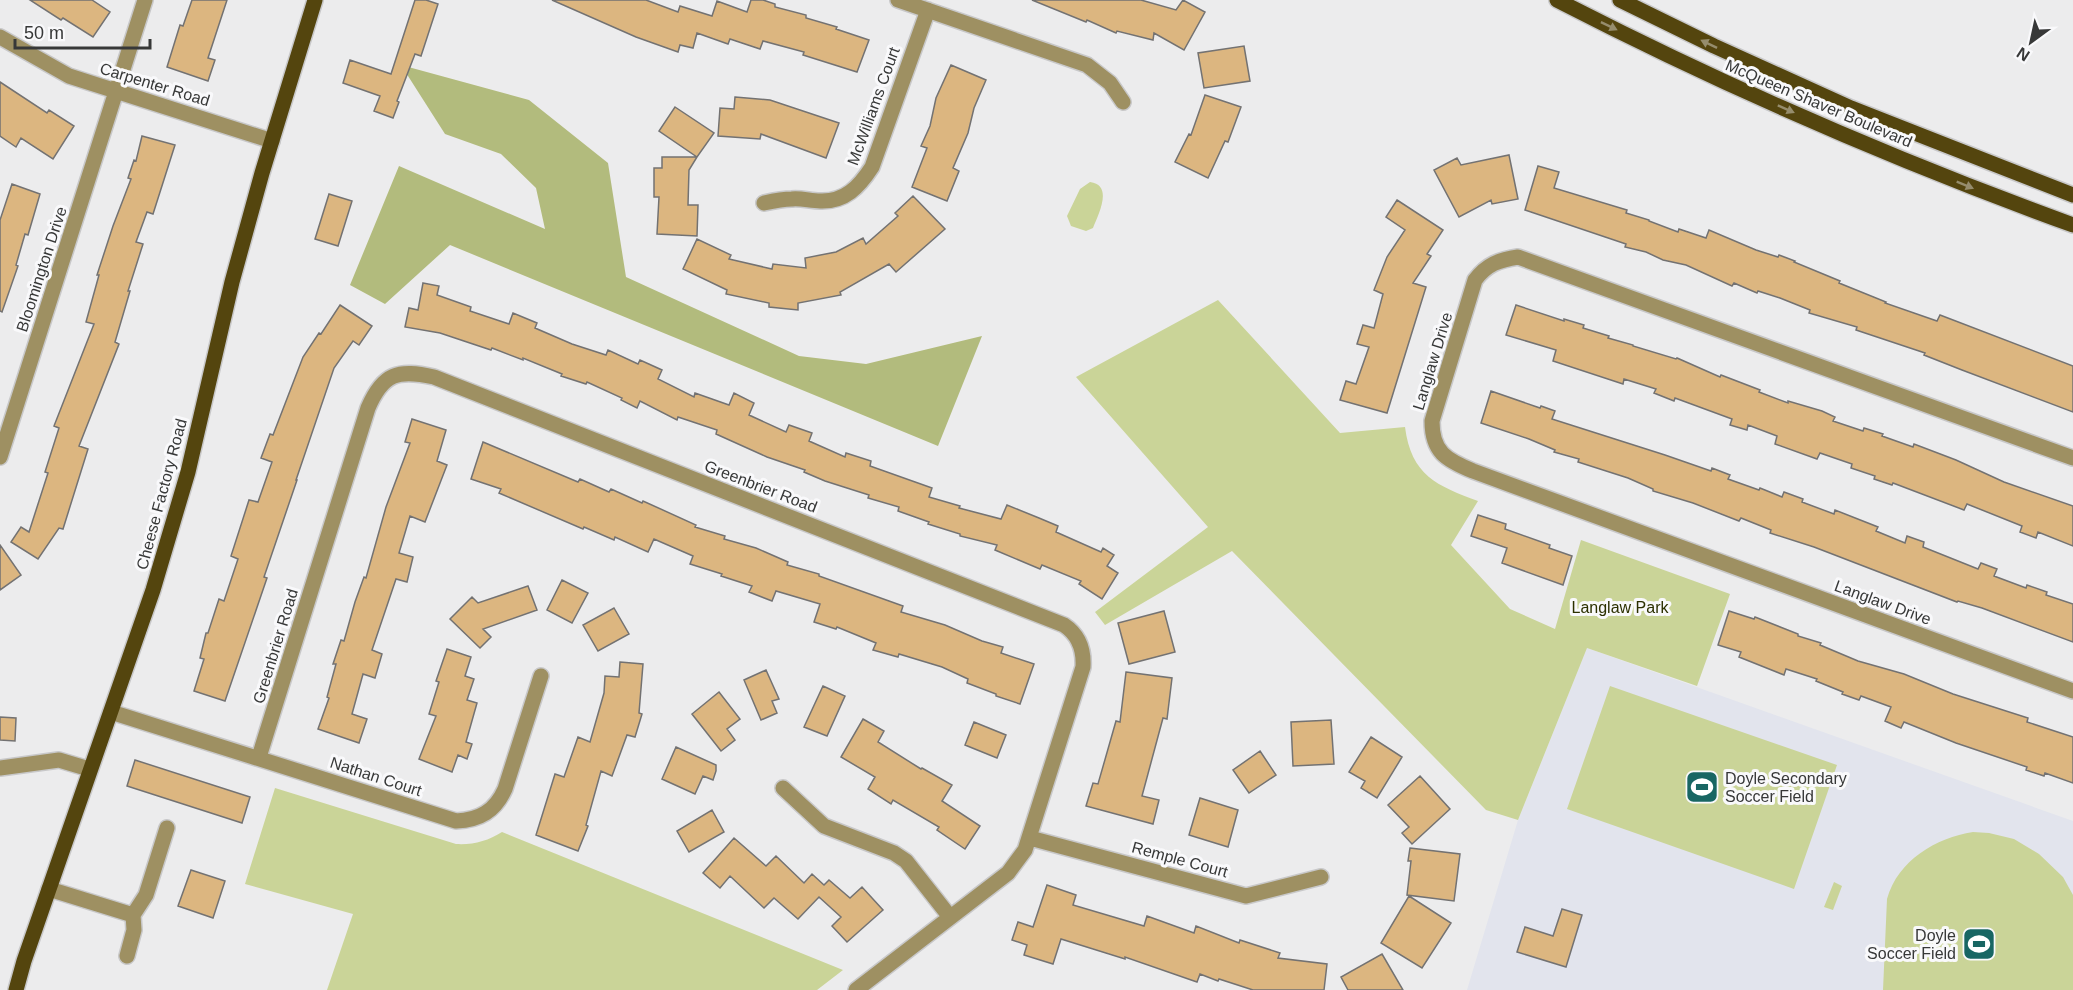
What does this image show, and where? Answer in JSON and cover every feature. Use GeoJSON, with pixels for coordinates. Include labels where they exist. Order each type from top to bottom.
{"type":"FeatureCollection","features":[{"type":"Feature","properties":{"kind":"main road","name":"Cheese Factory Road"},"geometry":{"type":"LineString","coordinates":[[16,990],[89,769],[153,590],[188,472],[232,282],[315,0]]}},
{"type":"Feature","properties":{"kind":"main road","name":"McQueen Shaver Boulevard"},"geometry":{"type":"LineString","coordinates":[[1557,0],[1708,75],[1833,130],[1971,188],[2073,225]]}},
{"type":"Feature","properties":{"kind":"main road","name":"McQueen Shaver Boulevard"},"geometry":{"type":"LineString","coordinates":[[1620,0],[1714,46],[1851,108],[2073,195]]}},
{"type":"Feature","properties":{"kind":"street","name":"Bloomington Drive"},"geometry":{"type":"LineString","coordinates":[[0,457],[145,0]]}},
{"type":"Feature","properties":{"kind":"street"},"geometry":{"type":"LineString","coordinates":[[898,0],[1087,65],[1110,83],[1123,102]]}},
{"type":"Feature","properties":{"kind":"street","name":"McWilliams Court"},"geometry":{"type":"LineString","coordinates":[[764,203],[791,198],[836,201],[862,184],[872,167],[928,10]]}},
{"type":"Feature","properties":{"kind":"street","name":"Carpenter Road"},"geometry":{"type":"LineString","coordinates":[[0,37],[60,72],[272,141]]}},
{"type":"Feature","properties":{"kind":"street","name":"Langlaw Drive"},"geometry":{"type":"LineString","coordinates":[[2073,458],[1518,257],[1487,266],[1475,280],[1432,421],[1433,439],[1436,446],[1443,455],[1465,468],[2073,691]]}},
{"type":"Feature","properties":{"kind":"street","name":"Greenbrier Road"},"geometry":{"type":"LineString","coordinates":[[259,757],[368,408],[389,376],[400,373],[416,372],[434,376],[1064,625],[1072,630],[1081,647],[1083,667],[1030,838],[1019,861],[1008,873],[856,990]]}},
{"type":"Feature","properties":{"kind":"street","name":"Nathan Court"},"geometry":{"type":"LineString","coordinates":[[111,712],[456,821],[469,820],[490,811],[499,801],[505,789],[541,676]]}},
{"type":"Feature","properties":{"kind":"street"},"geometry":{"type":"LineString","coordinates":[[0,768],[59,760],[89,769]]}},
{"type":"Feature","properties":{"kind":"street"},"geometry":{"type":"LineString","coordinates":[[783,788],[824,826],[894,853],[906,861],[950,917]]}},
{"type":"Feature","properties":{"kind":"street"},"geometry":{"type":"LineString","coordinates":[[127,957],[134,930],[133,915],[146,895],[167,828]]}},
{"type":"Feature","properties":{"kind":"street","name":"Remple Court"},"geometry":{"type":"LineString","coordinates":[[1030,838],[1246,896],[1320,877]]}},
{"type":"Feature","properties":{"kind":"street"},"geometry":{"type":"LineString","coordinates":[[49,889],[133,915]]}},
{"type":"Feature","properties":{"kind":"shaded area"},"geometry":{"type":"Polygon","coordinates":[[[1587,648],[2073,821],[2073,990],[1467,990],[1518,820],[1587,648]]]}},
{"type":"Feature","properties":{"kind":"green space"},"geometry":{"type":"Polygon","coordinates":[[[401,65],[529,100],[608,163],[626,277],[799,356],[866,364],[982,336],[938,446],[450,245],[385,304],[350,285],[399,166],[545,229],[536,188],[501,154],[445,134],[401,65]]]}},
{"type":"Feature","properties":{"kind":"green space"},"geometry":{"type":"Polygon","coordinates":[[[1090,182],[1097,184],[1103,194],[1101,209],[1093,228],[1086,231],[1071,226],[1067,216],[1080,189],[1090,182]]]}},
{"type":"Feature","properties":{"kind":"green space","name":"Langlaw Park"},"geometry":{"type":"Polygon","coordinates":[[[1218,300],[1340,433],[1405,427],[1413,457],[1420,468],[1438,484],[1478,501],[1451,545],[1510,609],[1555,629],[1581,540],[1730,594],[1697,686],[1587,648],[1518,820],[1486,810],[1232,551],[1105,625],[1095,612],[1208,527],[1076,377],[1218,300]]]}},
{"type":"Feature","properties":{"kind":"green space","name":"Doyle Secondary Soccer Field"},"geometry":{"type":"Polygon","coordinates":[[[1610,686],[1837,765],[1794,889],[1567,809],[1610,686]]]}},
{"type":"Feature","properties":{"kind":"green space"},"geometry":{"type":"Polygon","coordinates":[[[275,788],[456,844],[480,842],[502,832],[843,970],[817,990],[327,990],[353,914],[245,884],[275,788]]]}},
{"type":"Feature","properties":{"kind":"green space","name":"Doyle Soccer Field"},"geometry":{"type":"Polygon","coordinates":[[[1973,832],[2014,839],[2039,854],[2063,877],[2073,895],[2073,990],[1883,990],[1887,899],[1892,885],[1909,862],[1920,853],[1946,840],[1973,832]]]}},
{"type":"Feature","properties":{"kind":"green space"},"geometry":{"type":"Polygon","coordinates":[[[1834,882],[1842,886],[1833,910],[1824,907],[1834,882]]]}},
{"type":"Feature","properties":{"kind":"building"},"geometry":{"type":"Polygon","coordinates":[[[30,0],[92,0],[110,12],[93,37],[30,0]]]}},
{"type":"Feature","properties":{"kind":"building"},"geometry":{"type":"Polygon","coordinates":[[[192,0],[227,0],[208,58],[215,60],[208,81],[167,67],[180,25],[183,26],[192,0]]]}},
{"type":"Feature","properties":{"kind":"building"},"geometry":{"type":"Polygon","coordinates":[[[415,0],[426,0],[438,4],[421,56],[415,54],[393,118],[374,111],[380,96],[343,83],[350,60],[391,74],[415,0]]]}},
{"type":"Feature","properties":{"kind":"building"},"geometry":{"type":"Polygon","coordinates":[[[552,0],[646,0],[678,12],[680,6],[712,16],[717,1],[747,12],[751,0],[763,0],[775,4],[775,7],[806,15],[806,18],[869,40],[857,72],[803,55],[804,52],[763,41],[760,49],[730,39],[728,44],[697,33],[693,48],[680,45],[678,52],[636,37],[552,0]]]}},
{"type":"Feature","properties":{"kind":"building"},"geometry":{"type":"Polygon","coordinates":[[[1032,0],[1141,0],[1176,10],[1183,0],[1205,12],[1184,50],[1154,33],[1153,40],[1117,31],[1116,33],[1032,0]]]}},
{"type":"Feature","properties":{"kind":"building"},"geometry":{"type":"Polygon","coordinates":[[[1244,46],[1250,81],[1204,88],[1198,53],[1244,46]]]}},
{"type":"Feature","properties":{"kind":"building"},"geometry":{"type":"Polygon","coordinates":[[[951,65],[986,80],[953,168],[959,171],[947,201],[912,187],[927,148],[921,146],[930,126],[936,98],[951,65]]]}},
{"type":"Feature","properties":{"kind":"building"},"geometry":{"type":"Polygon","coordinates":[[[0,82],[47,113],[49,110],[74,126],[53,159],[21,138],[16,147],[0,136],[0,82]]]}},
{"type":"Feature","properties":{"kind":"building"},"geometry":{"type":"Polygon","coordinates":[[[1205,95],[1241,107],[1228,142],[1225,141],[1208,178],[1175,162],[1189,134],[1191,135],[1205,95]]]}},
{"type":"Feature","properties":{"kind":"building"},"geometry":{"type":"Polygon","coordinates":[[[735,97],[770,100],[839,123],[826,158],[761,134],[760,139],[718,136],[720,108],[734,109],[735,97]]]}},
{"type":"Feature","properties":{"kind":"building"},"geometry":{"type":"Polygon","coordinates":[[[675,107],[714,133],[697,157],[659,131],[675,107]]]}},
{"type":"Feature","properties":{"kind":"building"},"geometry":{"type":"Polygon","coordinates":[[[142,136],[175,145],[153,214],[147,212],[136,242],[143,244],[115,342],[119,344],[79,446],[88,449],[63,529],[59,528],[38,559],[11,542],[21,527],[29,532],[48,473],[45,472],[59,428],[54,426],[94,324],[86,322],[99,275],[97,275],[131,179],[128,178],[134,160],[136,161],[142,136]]]}},
{"type":"Feature","properties":{"kind":"building"},"geometry":{"type":"Polygon","coordinates":[[[1509,155],[1518,199],[1492,204],[1491,200],[1459,217],[1434,170],[1457,158],[1461,165],[1509,155]]]}},
{"type":"Feature","properties":{"kind":"building"},"geometry":{"type":"Polygon","coordinates":[[[662,157],[697,157],[689,170],[688,205],[698,205],[697,236],[657,234],[659,197],[654,197],[654,168],[662,168],[662,157]]]}},
{"type":"Feature","properties":{"kind":"building"},"geometry":{"type":"Polygon","coordinates":[[[1538,166],[1559,172],[1554,188],[1627,210],[1626,213],[1678,232],[1679,229],[1706,238],[1709,230],[1756,250],[1795,261],[1885,303],[1937,321],[1940,315],[2073,366],[2073,412],[1924,355],[1925,353],[1856,330],[1857,327],[1809,313],[1810,310],[1780,298],[1758,291],[1757,293],[1734,283],[1732,286],[1686,265],[1663,260],[1646,252],[1625,247],[1626,244],[1525,210],[1538,166]]]}},
{"type":"Feature","properties":{"kind":"building"},"geometry":{"type":"Polygon","coordinates":[[[12,184],[40,194],[28,235],[25,234],[16,265],[18,266],[2,312],[0,311],[0,220],[12,184]]]}},
{"type":"Feature","properties":{"kind":"building"},"geometry":{"type":"Polygon","coordinates":[[[329,194],[352,201],[338,246],[315,239],[329,194]]]}},
{"type":"Feature","properties":{"kind":"building"},"geometry":{"type":"Polygon","coordinates":[[[913,196],[945,229],[896,272],[889,264],[840,292],[841,295],[798,303],[798,310],[769,307],[769,303],[726,294],[727,290],[683,269],[697,239],[731,255],[729,259],[772,269],[773,264],[806,268],[805,258],[836,252],[863,238],[866,244],[898,216],[895,213],[913,196]]]}},
{"type":"Feature","properties":{"kind":"building"},"geometry":{"type":"Polygon","coordinates":[[[1397,200],[1443,230],[1427,254],[1431,256],[1413,283],[1426,287],[1387,413],[1340,400],[1346,381],[1356,384],[1369,347],[1357,344],[1363,325],[1374,328],[1383,294],[1374,290],[1387,257],[1405,230],[1386,217],[1397,200]]]}},
{"type":"Feature","properties":{"kind":"building"},"geometry":{"type":"Polygon","coordinates":[[[423,283],[439,286],[437,295],[471,307],[470,311],[509,324],[513,313],[537,323],[535,328],[572,344],[606,355],[608,350],[638,364],[640,360],[662,370],[658,379],[694,397],[695,393],[729,405],[734,393],[754,403],[749,415],[786,432],[789,425],[812,433],[809,441],[845,457],[846,453],[871,461],[870,466],[932,488],[929,497],[1001,519],[1007,505],[1039,518],[1058,526],[1056,532],[1101,552],[1103,548],[1114,555],[1107,566],[1118,573],[1102,599],[1079,584],[1081,581],[1042,565],[1040,569],[995,550],[997,545],[960,536],[960,534],[928,524],[929,522],[898,511],[899,507],[868,498],[869,495],[825,481],[804,472],[805,470],[767,457],[716,434],[717,430],[678,417],[677,420],[640,401],[637,408],[621,400],[622,398],[587,382],[586,384],[561,376],[562,374],[523,358],[523,360],[492,348],[491,350],[440,333],[405,327],[409,308],[418,310],[423,283]]]}},
{"type":"Feature","properties":{"kind":"building"},"geometry":{"type":"Polygon","coordinates":[[[340,305],[372,326],[359,345],[353,341],[334,368],[225,701],[194,691],[204,659],[200,658],[206,633],[208,633],[219,599],[224,601],[238,559],[231,556],[249,500],[258,502],[272,462],[261,458],[270,434],[273,435],[303,357],[340,305]]]}},
{"type":"Feature","properties":{"kind":"building"},"geometry":{"type":"Polygon","coordinates":[[[1516,305],[1564,321],[1564,319],[1584,325],[1583,328],[1609,336],[1608,338],[1677,358],[1788,403],[1788,401],[1822,411],[1835,417],[1833,421],[1863,431],[1864,428],[1883,434],[1882,436],[1913,447],[1914,444],[2004,482],[2073,506],[2073,546],[2038,532],[2036,538],[2020,532],[2022,526],[1967,504],[1964,510],[1893,483],[1892,485],[1874,479],[1875,476],[1851,468],[1852,464],[1820,453],[1817,459],[1775,444],[1777,436],[1748,425],[1747,430],[1730,425],[1732,419],[1675,398],[1674,401],[1654,393],[1656,389],[1624,379],[1623,384],[1553,361],[1556,350],[1506,335],[1516,305]]]}},
{"type":"Feature","properties":{"kind":"building"},"geometry":{"type":"Polygon","coordinates":[[[1491,391],[1555,411],[1552,419],[1711,471],[1712,468],[1730,475],[1728,479],[1759,490],[1760,488],[1782,497],[1784,492],[1803,499],[1802,502],[1834,514],[1835,510],[1878,527],[1876,531],[1905,543],[1907,536],[1924,542],[1923,547],[1978,569],[1981,563],[1997,569],[1994,576],[2026,588],[2027,585],[2047,592],[2046,595],[2073,604],[2073,642],[1770,533],[1771,530],[1741,518],[1739,521],[1693,503],[1653,491],[1628,478],[1578,462],[1579,459],[1554,452],[1555,450],[1529,439],[1481,423],[1491,391]]]}},
{"type":"Feature","properties":{"kind":"building"},"geometry":{"type":"Polygon","coordinates":[[[412,419],[446,430],[437,461],[447,465],[425,522],[410,516],[399,553],[413,557],[407,582],[396,579],[372,650],[382,654],[375,678],[363,674],[352,714],[367,719],[359,743],[318,729],[329,698],[327,697],[336,664],[333,664],[341,640],[344,641],[364,577],[366,578],[386,507],[410,443],[405,442],[412,419]]]}},
{"type":"Feature","properties":{"kind":"building"},"geometry":{"type":"Polygon","coordinates":[[[483,442],[578,482],[580,479],[609,492],[611,489],[642,503],[643,501],[696,525],[695,527],[725,536],[724,539],[756,548],[788,562],[787,565],[819,574],[819,576],[903,606],[901,612],[945,625],[982,641],[1003,647],[1001,653],[1034,664],[1020,704],[967,683],[968,679],[942,667],[899,654],[898,657],[873,650],[876,643],[837,627],[836,629],[814,622],[820,604],[776,591],[772,601],[749,592],[752,586],[690,564],[693,556],[654,539],[648,552],[615,537],[614,540],[584,527],[583,529],[499,493],[501,489],[471,479],[483,442]]]}},
{"type":"Feature","properties":{"kind":"building"},"geometry":{"type":"Polygon","coordinates":[[[1478,515],[1506,524],[1505,529],[1550,545],[1549,548],[1572,556],[1563,585],[1502,563],[1507,548],[1471,536],[1478,515]]]}},
{"type":"Feature","properties":{"kind":"building"},"geometry":{"type":"Polygon","coordinates":[[[0,545],[21,575],[0,590],[0,545]]]}},
{"type":"Feature","properties":{"kind":"building"},"geometry":{"type":"Polygon","coordinates":[[[562,580],[588,593],[572,623],[547,610],[562,580]]]}},
{"type":"Feature","properties":{"kind":"building"},"geometry":{"type":"Polygon","coordinates":[[[528,586],[537,610],[483,629],[491,637],[480,648],[450,619],[472,597],[478,603],[528,586]]]}},
{"type":"Feature","properties":{"kind":"building"},"geometry":{"type":"Polygon","coordinates":[[[614,608],[629,634],[598,651],[583,625],[614,608]]]}},
{"type":"Feature","properties":{"kind":"building"},"geometry":{"type":"Polygon","coordinates":[[[1164,611],[1175,652],[1129,664],[1118,623],[1164,611]]]}},
{"type":"Feature","properties":{"kind":"building"},"geometry":{"type":"Polygon","coordinates":[[[1729,611],[1754,619],[1755,617],[1798,634],[1798,636],[1821,643],[1820,645],[1858,661],[1904,674],[1953,694],[2028,718],[2027,722],[2073,737],[2073,783],[2045,773],[2044,776],[2026,770],[2027,767],[1956,743],[1904,722],[1901,728],[1885,721],[1891,707],[1861,696],[1859,700],[1842,694],[1843,692],[1816,681],[1817,679],[1786,669],[1784,675],[1739,657],[1741,652],[1718,645],[1729,611]]]}},
{"type":"Feature","properties":{"kind":"building"},"geometry":{"type":"Polygon","coordinates":[[[447,649],[471,657],[465,676],[474,679],[467,700],[477,703],[466,742],[472,744],[467,759],[458,755],[452,772],[419,759],[436,716],[429,714],[439,682],[436,681],[447,649]]]}},
{"type":"Feature","properties":{"kind":"building"},"geometry":{"type":"Polygon","coordinates":[[[620,662],[643,664],[639,713],[642,714],[635,737],[627,735],[612,776],[601,771],[586,825],[588,826],[578,851],[536,835],[555,774],[564,777],[578,737],[590,742],[604,693],[605,676],[619,677],[620,662]]]}},
{"type":"Feature","properties":{"kind":"building"},"geometry":{"type":"Polygon","coordinates":[[[766,670],[779,699],[772,701],[777,713],[761,720],[744,680],[766,670]]]}},
{"type":"Feature","properties":{"kind":"building"},"geometry":{"type":"Polygon","coordinates":[[[1126,672],[1172,678],[1167,719],[1163,718],[1142,796],[1159,800],[1153,824],[1086,806],[1093,783],[1098,784],[1116,721],[1120,722],[1126,672]]]}},
{"type":"Feature","properties":{"kind":"building"},"geometry":{"type":"Polygon","coordinates":[[[823,686],[845,696],[827,736],[804,727],[823,686]]]}},
{"type":"Feature","properties":{"kind":"building"},"geometry":{"type":"Polygon","coordinates":[[[719,692],[740,719],[727,729],[735,740],[721,751],[692,714],[719,692]]]}},
{"type":"Feature","properties":{"kind":"building"},"geometry":{"type":"Polygon","coordinates":[[[0,717],[16,718],[15,741],[0,740],[0,717]]]}},
{"type":"Feature","properties":{"kind":"building"},"geometry":{"type":"Polygon","coordinates":[[[863,719],[884,731],[878,742],[952,785],[942,801],[980,826],[965,849],[937,830],[939,827],[893,800],[891,804],[868,789],[875,777],[841,757],[863,719]]]}},
{"type":"Feature","properties":{"kind":"building"},"geometry":{"type":"Polygon","coordinates":[[[1331,720],[1334,764],[1293,766],[1291,722],[1331,720]]]}},
{"type":"Feature","properties":{"kind":"building"},"geometry":{"type":"Polygon","coordinates":[[[974,722],[1006,735],[997,758],[965,745],[974,722]]]}},
{"type":"Feature","properties":{"kind":"building"},"geometry":{"type":"Polygon","coordinates":[[[1371,737],[1402,757],[1377,798],[1361,788],[1365,781],[1349,772],[1371,737]]]}},
{"type":"Feature","properties":{"kind":"building"},"geometry":{"type":"Polygon","coordinates":[[[676,747],[716,765],[713,780],[703,776],[695,794],[662,779],[676,747]]]}},
{"type":"Feature","properties":{"kind":"building"},"geometry":{"type":"Polygon","coordinates":[[[1260,751],[1276,775],[1249,793],[1233,770],[1260,751]]]}},
{"type":"Feature","properties":{"kind":"building"},"geometry":{"type":"Polygon","coordinates":[[[135,760],[250,797],[242,823],[127,786],[135,760]]]}},
{"type":"Feature","properties":{"kind":"building"},"geometry":{"type":"Polygon","coordinates":[[[1420,776],[1450,809],[1412,844],[1402,833],[1409,827],[1388,805],[1420,776]]]}},
{"type":"Feature","properties":{"kind":"building"},"geometry":{"type":"Polygon","coordinates":[[[1200,798],[1238,810],[1228,847],[1189,835],[1200,798]]]}},
{"type":"Feature","properties":{"kind":"building"},"geometry":{"type":"Polygon","coordinates":[[[712,810],[724,832],[689,852],[677,831],[712,810]]]}},
{"type":"Feature","properties":{"kind":"building"},"geometry":{"type":"Polygon","coordinates":[[[734,838],[766,866],[776,856],[804,883],[812,874],[824,885],[829,880],[850,898],[862,887],[883,910],[847,942],[832,926],[841,917],[819,897],[798,919],[774,898],[764,908],[730,876],[720,888],[703,873],[734,838]]]}},
{"type":"Feature","properties":{"kind":"building"},"geometry":{"type":"Polygon","coordinates":[[[1410,848],[1460,854],[1454,901],[1407,895],[1411,861],[1408,861],[1410,848]]]}},
{"type":"Feature","properties":{"kind":"building"},"geometry":{"type":"Polygon","coordinates":[[[191,870],[225,881],[213,918],[178,906],[191,870]]]}},
{"type":"Feature","properties":{"kind":"building"},"geometry":{"type":"Polygon","coordinates":[[[1047,885],[1076,895],[1073,905],[1144,926],[1147,916],[1194,933],[1196,926],[1239,943],[1240,940],[1280,953],[1278,958],[1327,964],[1324,990],[1253,990],[1200,974],[1197,982],[1125,957],[1125,959],[1061,939],[1053,964],[1024,955],[1027,945],[1012,940],[1018,922],[1033,927],[1047,885]]]}},
{"type":"Feature","properties":{"kind":"building"},"geometry":{"type":"Polygon","coordinates":[[[1409,896],[1451,923],[1422,968],[1381,943],[1409,896]]]}},
{"type":"Feature","properties":{"kind":"building"},"geometry":{"type":"Polygon","coordinates":[[[1562,909],[1582,915],[1566,967],[1517,952],[1525,927],[1553,936],[1562,909]]]}},
{"type":"Feature","properties":{"kind":"building"},"geometry":{"type":"Polygon","coordinates":[[[1382,954],[1403,990],[1348,990],[1341,977],[1382,954]]]}},
{"type":"Feature","properties":{"kind":"place","name":"Doyle Secondary Soccer Field"},"geometry":{"type":"Point","coordinates":[1702,787]}},
{"type":"Feature","properties":{"kind":"place","name":"Doyle Soccer Field"},"geometry":{"type":"Point","coordinates":[1979,944]}}]}
